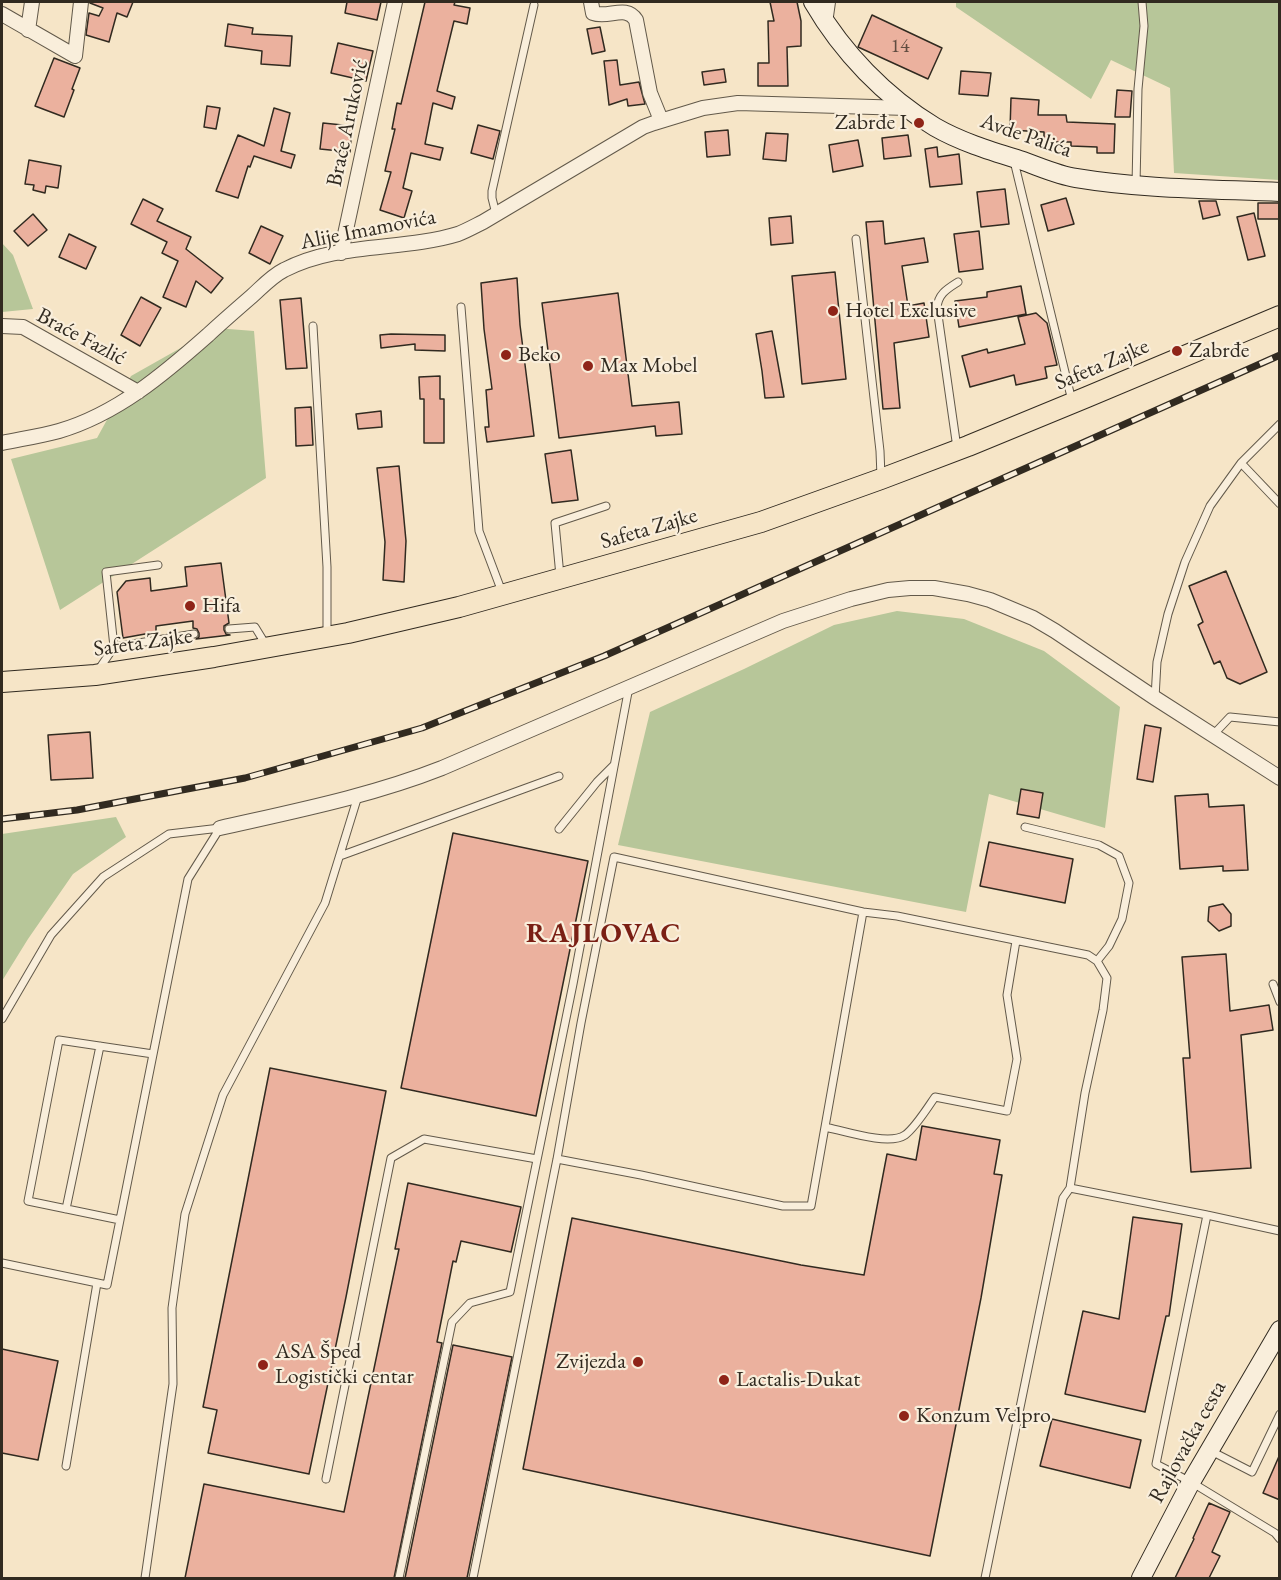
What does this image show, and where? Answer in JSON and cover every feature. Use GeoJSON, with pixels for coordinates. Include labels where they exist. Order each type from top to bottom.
{"type":"FeatureCollection","features":[{"type":"Feature","properties":{"kind":"main road","name":"Safeta Zajke"},"geometry":{"type":"LineString","coordinates":[[2,682],[95,675],[214,657],[327,636],[459,607],[761,522],[958,450],[1280,316]]}},
{"type":"Feature","properties":{"kind":"street"},"geometry":{"type":"LineString","coordinates":[[28,30],[32,2]]}},
{"type":"Feature","properties":{"kind":"street"},"geometry":{"type":"LineString","coordinates":[[2,14],[75,56],[81,2]]}},
{"type":"Feature","properties":{"kind":"street","name":"Braće Aruković"},"geometry":{"type":"LineString","coordinates":[[341,253],[395,2]]}},
{"type":"Feature","properties":{"kind":"street"},"geometry":{"type":"LineString","coordinates":[[591,2],[593,13],[600,16],[625,11],[632,14],[636,20],[650,93],[661,120]]}},
{"type":"Feature","properties":{"kind":"street","name":"Avde Palića"},"geometry":{"type":"LineString","coordinates":[[813,2],[825,22],[884,90],[937,128],[976,146],[1074,178],[1136,185],[1280,192]]}},
{"type":"Feature","properties":{"kind":"street"},"geometry":{"type":"LineString","coordinates":[[825,22],[828,2]]}},
{"type":"Feature","properties":{"kind":"street","name":"Alije Imamovića"},"geometry":{"type":"LineString","coordinates":[[2,443],[60,430],[91,419],[122,404],[195,346],[283,270],[310,259],[460,233],[643,127],[661,120],[703,108],[738,103],[907,108]]}},
{"type":"Feature","properties":{"kind":"street","name":"Braće Fazlić"},"geometry":{"type":"LineString","coordinates":[[2,326],[23,327],[138,392]]}},
{"type":"Feature","properties":{"kind":"street"},"geometry":{"type":"LineString","coordinates":[[220,828],[408,782],[783,621],[851,599],[888,590],[910,588],[934,588],[990,600],[1033,618],[1280,778]]}},
{"type":"Feature","properties":{"kind":"street","name":"Rajlovačka cesta"},"geometry":{"type":"LineString","coordinates":[[1141,1578],[1191,1482],[1280,1330]]}},
{"type":"Feature","properties":{"kind":"lane"},"geometry":{"type":"LineString","coordinates":[[1136,185],[1138,89],[1144,26],[1142,2]]}},
{"type":"Feature","properties":{"kind":"lane"},"geometry":{"type":"LineString","coordinates":[[496,214],[492,191],[534,5]]}},
{"type":"Feature","properties":{"kind":"lane"},"geometry":{"type":"LineString","coordinates":[[1014,158],[1073,403]]}},
{"type":"Feature","properties":{"kind":"lane"},"geometry":{"type":"LineString","coordinates":[[856,239],[880,451],[881,479]]}},
{"type":"Feature","properties":{"kind":"lane"},"geometry":{"type":"LineString","coordinates":[[958,282],[941,295],[937,308],[958,450]]}},
{"type":"Feature","properties":{"kind":"lane"},"geometry":{"type":"LineString","coordinates":[[461,307],[479,531],[503,595]]}},
{"type":"Feature","properties":{"kind":"lane"},"geometry":{"type":"LineString","coordinates":[[313,326],[327,567],[327,636]]}},
{"type":"Feature","properties":{"kind":"lane"},"geometry":{"type":"LineString","coordinates":[[1155,698],[1157,662],[1167,614],[1185,562],[1210,506],[1241,463],[1280,424]]}},
{"type":"Feature","properties":{"kind":"lane"},"geometry":{"type":"LineString","coordinates":[[1241,463],[1280,504]]}},
{"type":"Feature","properties":{"kind":"lane"},"geometry":{"type":"LineString","coordinates":[[560,579],[555,523],[606,506]]}},
{"type":"Feature","properties":{"kind":"lane"},"geometry":{"type":"LineString","coordinates":[[95,675],[114,647],[106,572],[158,565]]}},
{"type":"Feature","properties":{"kind":"lane"},"geometry":{"type":"LineString","coordinates":[[229,629],[255,627],[267,647]]}},
{"type":"Feature","properties":{"kind":"lane"},"geometry":{"type":"LineString","coordinates":[[114,647],[194,634]]}},
{"type":"Feature","properties":{"kind":"lane"},"geometry":{"type":"LineString","coordinates":[[399,1578],[452,1322],[470,1303],[510,1292],[629,687]]}},
{"type":"Feature","properties":{"kind":"lane"},"geometry":{"type":"LineString","coordinates":[[1213,735],[1230,717],[1280,722]]}},
{"type":"Feature","properties":{"kind":"lane"},"geometry":{"type":"LineString","coordinates":[[559,829],[597,782],[614,765]]}},
{"type":"Feature","properties":{"kind":"lane"},"geometry":{"type":"LineString","coordinates":[[340,856],[559,776]]}},
{"type":"Feature","properties":{"kind":"lane"},"geometry":{"type":"LineString","coordinates":[[145,1578],[173,1384],[172,1308],[185,1214],[223,1095],[325,903],[358,796]]}},
{"type":"Feature","properties":{"kind":"lane"},"geometry":{"type":"LineString","coordinates":[[1025,827],[1099,845],[1119,856],[1129,883],[1122,919],[1109,946],[1097,961]]}},
{"type":"Feature","properties":{"kind":"lane"},"geometry":{"type":"LineString","coordinates":[[2,1019],[51,935],[103,877],[169,834],[220,828]]}},
{"type":"Feature","properties":{"kind":"lane"},"geometry":{"type":"LineString","coordinates":[[2,1263],[107,1285],[188,879],[220,828]]}},
{"type":"Feature","properties":{"kind":"lane"},"geometry":{"type":"LineString","coordinates":[[473,1578],[557,1159],[614,857],[863,912],[897,916],[1088,955],[1097,961],[1107,978],[1070,1188],[1063,1198],[985,1578]]}},
{"type":"Feature","properties":{"kind":"lane"},"geometry":{"type":"LineString","coordinates":[[557,1159],[783,1206],[811,1206],[863,912]]}},
{"type":"Feature","properties":{"kind":"lane"},"geometry":{"type":"LineString","coordinates":[[825,1127],[880,1140],[904,1136],[935,1097],[1007,1111],[1017,1059],[1007,995],[1016,940]]}},
{"type":"Feature","properties":{"kind":"lane"},"geometry":{"type":"LineString","coordinates":[[1273,984],[1280,1002]]}},
{"type":"Feature","properties":{"kind":"lane"},"geometry":{"type":"LineString","coordinates":[[120,1220],[28,1201],[59,1040],[153,1054]]}},
{"type":"Feature","properties":{"kind":"lane"},"geometry":{"type":"LineString","coordinates":[[66,1209],[100,1046]]}},
{"type":"Feature","properties":{"kind":"lane"},"geometry":{"type":"LineString","coordinates":[[326,1479],[391,1158],[424,1139],[537,1159]]}},
{"type":"Feature","properties":{"kind":"lane"},"geometry":{"type":"LineString","coordinates":[[1070,1188],[1280,1232]]}},
{"type":"Feature","properties":{"kind":"lane"},"geometry":{"type":"LineString","coordinates":[[1207,1215],[1156,1464],[1191,1482],[1275,1533],[1280,1539]]}},
{"type":"Feature","properties":{"kind":"lane"},"geometry":{"type":"LineString","coordinates":[[66,1466],[97,1282]]}},
{"type":"Feature","properties":{"kind":"lane"},"geometry":{"type":"LineString","coordinates":[[1209,1450],[1252,1472],[1280,1414]]}},
{"type":"Feature","properties":{"kind":"green space"},"geometry":{"type":"Polygon","coordinates":[[[956,2],[1279,2],[1279,180],[1174,173],[1170,88],[1111,60],[1091,99],[956,7],[956,2]]]}},
{"type":"Feature","properties":{"kind":"green space"},"geometry":{"type":"Polygon","coordinates":[[[2,243],[13,255],[33,309],[2,312],[2,243]]]}},
{"type":"Feature","properties":{"kind":"green space"},"geometry":{"type":"Polygon","coordinates":[[[216,328],[254,331],[266,478],[60,610],[11,459],[97,438],[131,376],[216,328]]]}},
{"type":"Feature","properties":{"kind":"green space"},"geometry":{"type":"Polygon","coordinates":[[[897,611],[964,619],[1044,651],[1120,707],[1105,828],[989,794],[966,912],[618,845],[650,712],[834,625],[897,611]]]}},
{"type":"Feature","properties":{"kind":"green space"},"geometry":{"type":"Polygon","coordinates":[[[116,817],[126,837],[73,874],[2,981],[2,834],[116,817]]]}},
{"type":"Feature","properties":{"kind":"building"},"geometry":{"type":"Polygon","coordinates":[[[90,2],[133,2],[127,17],[117,13],[109,42],[86,35],[89,13],[99,16],[103,8],[90,2]]]}},
{"type":"Feature","properties":{"kind":"building"},"geometry":{"type":"Polygon","coordinates":[[[347,2],[381,2],[377,20],[345,13],[347,2]]]}},
{"type":"Feature","properties":{"kind":"building"},"geometry":{"type":"Polygon","coordinates":[[[425,2],[455,2],[454,5],[470,8],[467,24],[454,21],[437,91],[455,97],[452,109],[433,103],[425,144],[443,148],[440,160],[411,153],[403,188],[412,191],[404,218],[380,210],[391,172],[385,171],[395,129],[392,129],[397,103],[401,104],[425,2]]]}},
{"type":"Feature","properties":{"kind":"building"},"geometry":{"type":"Polygon","coordinates":[[[770,2],[797,2],[801,21],[801,46],[787,47],[788,86],[758,86],[758,63],[769,63],[768,21],[774,21],[770,2]]]}},
{"type":"Feature","properties":{"kind":"building"},"geometry":{"type":"Polygon","coordinates":[[[872,15],[942,48],[928,79],[858,47],[872,15]]]}},
{"type":"Feature","properties":{"kind":"building"},"geometry":{"type":"Polygon","coordinates":[[[228,24],[253,28],[252,34],[292,36],[290,66],[261,64],[262,51],[225,46],[228,24]]]}},
{"type":"Feature","properties":{"kind":"building"},"geometry":{"type":"Polygon","coordinates":[[[600,27],[605,51],[592,54],[587,29],[600,27]]]}},
{"type":"Feature","properties":{"kind":"building"},"geometry":{"type":"Polygon","coordinates":[[[338,43],[373,51],[366,81],[331,73],[338,43]]]}},
{"type":"Feature","properties":{"kind":"building"},"geometry":{"type":"Polygon","coordinates":[[[54,58],[80,68],[64,117],[35,106],[54,58]]]}},
{"type":"Feature","properties":{"kind":"building"},"geometry":{"type":"Polygon","coordinates":[[[617,60],[620,85],[639,82],[645,104],[628,106],[627,99],[609,105],[604,61],[617,60]]]}},
{"type":"Feature","properties":{"kind":"building"},"geometry":{"type":"Polygon","coordinates":[[[724,69],[726,82],[704,85],[702,72],[724,69]]]}},
{"type":"Feature","properties":{"kind":"building"},"geometry":{"type":"Polygon","coordinates":[[[961,71],[991,73],[988,96],[959,94],[961,71]]]}},
{"type":"Feature","properties":{"kind":"building"},"geometry":{"type":"Polygon","coordinates":[[[1117,90],[1132,91],[1130,117],[1115,117],[1117,90]]]}},
{"type":"Feature","properties":{"kind":"building"},"geometry":{"type":"Polygon","coordinates":[[[1011,98],[1039,100],[1038,115],[1066,115],[1067,122],[1115,124],[1114,153],[1097,153],[1097,147],[1071,146],[1071,142],[1044,142],[1044,132],[1010,130],[1011,98]]]}},
{"type":"Feature","properties":{"kind":"building"},"geometry":{"type":"Polygon","coordinates":[[[207,106],[220,108],[216,129],[204,127],[207,106]]]}},
{"type":"Feature","properties":{"kind":"building"},"geometry":{"type":"Polygon","coordinates":[[[274,108],[290,113],[281,151],[295,155],[291,168],[254,156],[250,167],[248,166],[238,198],[216,191],[238,135],[264,146],[274,108]]]}},
{"type":"Feature","properties":{"kind":"building"},"geometry":{"type":"Polygon","coordinates":[[[323,123],[352,126],[350,152],[320,149],[323,123]]]}},
{"type":"Feature","properties":{"kind":"building"},"geometry":{"type":"Polygon","coordinates":[[[478,125],[500,131],[493,159],[471,153],[478,125]]]}},
{"type":"Feature","properties":{"kind":"building"},"geometry":{"type":"Polygon","coordinates":[[[728,130],[730,155],[707,157],[705,132],[728,130]]]}},
{"type":"Feature","properties":{"kind":"building"},"geometry":{"type":"Polygon","coordinates":[[[766,133],[788,134],[786,161],[763,159],[766,133]]]}},
{"type":"Feature","properties":{"kind":"building"},"geometry":{"type":"Polygon","coordinates":[[[908,135],[911,156],[884,159],[882,138],[908,135]]]}},
{"type":"Feature","properties":{"kind":"building"},"geometry":{"type":"Polygon","coordinates":[[[858,140],[863,166],[833,172],[829,145],[858,140]]]}},
{"type":"Feature","properties":{"kind":"building"},"geometry":{"type":"Polygon","coordinates":[[[937,147],[938,157],[959,154],[962,184],[930,187],[925,149],[937,147]]]}},
{"type":"Feature","properties":{"kind":"building"},"geometry":{"type":"Polygon","coordinates":[[[29,160],[61,166],[58,188],[46,186],[45,193],[33,190],[34,185],[25,184],[29,160]]]}},
{"type":"Feature","properties":{"kind":"building"},"geometry":{"type":"Polygon","coordinates":[[[1005,189],[1009,224],[981,227],[977,192],[1005,189]]]}},
{"type":"Feature","properties":{"kind":"building"},"geometry":{"type":"Polygon","coordinates":[[[1066,198],[1074,224],[1048,231],[1041,205],[1066,198]]]}},
{"type":"Feature","properties":{"kind":"building"},"geometry":{"type":"Polygon","coordinates":[[[143,199],[163,209],[157,221],[191,237],[186,249],[223,278],[211,293],[196,281],[186,307],[163,297],[178,261],[162,253],[167,242],[131,224],[143,199]]]}},
{"type":"Feature","properties":{"kind":"building"},"geometry":{"type":"Polygon","coordinates":[[[1199,201],[1216,201],[1220,215],[1203,219],[1199,201]]]}},
{"type":"Feature","properties":{"kind":"building"},"geometry":{"type":"Polygon","coordinates":[[[1258,203],[1280,203],[1280,219],[1258,219],[1258,203]]]}},
{"type":"Feature","properties":{"kind":"building"},"geometry":{"type":"Polygon","coordinates":[[[1254,213],[1265,256],[1248,260],[1237,217],[1254,213]]]}},
{"type":"Feature","properties":{"kind":"building"},"geometry":{"type":"Polygon","coordinates":[[[33,214],[47,230],[28,246],[14,231],[33,214]]]}},
{"type":"Feature","properties":{"kind":"building"},"geometry":{"type":"Polygon","coordinates":[[[791,216],[793,243],[771,245],[769,218],[791,216]]]}},
{"type":"Feature","properties":{"kind":"building"},"geometry":{"type":"Polygon","coordinates":[[[883,221],[885,244],[924,238],[928,262],[902,266],[908,306],[924,303],[929,337],[894,343],[900,408],[883,409],[866,222],[883,221]]]}},
{"type":"Feature","properties":{"kind":"building"},"geometry":{"type":"Polygon","coordinates":[[[261,226],[283,236],[270,264],[249,253],[261,226]]]}},
{"type":"Feature","properties":{"kind":"building"},"geometry":{"type":"Polygon","coordinates":[[[979,231],[983,269],[959,272],[954,234],[979,231]]]}},
{"type":"Feature","properties":{"kind":"building"},"geometry":{"type":"Polygon","coordinates":[[[69,234],[96,247],[86,269],[59,257],[69,234]]]}},
{"type":"Feature","properties":{"kind":"building"},"geometry":{"type":"Polygon","coordinates":[[[835,272],[846,379],[802,384],[792,276],[835,272]]]}},
{"type":"Feature","properties":{"kind":"building"},"geometry":{"type":"Polygon","coordinates":[[[517,278],[520,325],[534,436],[487,442],[485,427],[489,427],[486,390],[492,389],[481,283],[517,278]]]}},
{"type":"Feature","properties":{"kind":"building"},"geometry":{"type":"Polygon","coordinates":[[[1021,286],[1026,314],[959,327],[955,301],[987,297],[987,292],[1021,286]]]}},
{"type":"Feature","properties":{"kind":"building","name":"Max Mobel"},"geometry":{"type":"Polygon","coordinates":[[[618,293],[632,406],[679,402],[682,434],[656,436],[655,426],[559,438],[542,303],[618,293]]]}},
{"type":"Feature","properties":{"kind":"building"},"geometry":{"type":"Polygon","coordinates":[[[141,297],[161,308],[140,346],[121,335],[141,297]]]}},
{"type":"Feature","properties":{"kind":"building"},"geometry":{"type":"Polygon","coordinates":[[[301,298],[307,368],[286,369],[280,300],[301,298]]]}},
{"type":"Feature","properties":{"kind":"building"},"geometry":{"type":"Polygon","coordinates":[[[1036,313],[1047,323],[1057,365],[1045,367],[1047,378],[1016,385],[1014,375],[970,387],[962,356],[987,349],[988,353],[1025,344],[1018,317],[1036,313]]]}},
{"type":"Feature","properties":{"kind":"building"},"geometry":{"type":"Polygon","coordinates":[[[772,331],[784,397],[765,398],[756,334],[772,331]]]}},
{"type":"Feature","properties":{"kind":"building"},"geometry":{"type":"Polygon","coordinates":[[[380,335],[445,335],[445,351],[415,350],[415,344],[381,348],[380,335]]]}},
{"type":"Feature","properties":{"kind":"building"},"geometry":{"type":"Polygon","coordinates":[[[440,376],[440,399],[444,399],[444,443],[424,443],[424,399],[420,399],[419,377],[440,376]]]}},
{"type":"Feature","properties":{"kind":"building"},"geometry":{"type":"Polygon","coordinates":[[[311,407],[313,445],[296,446],[295,408],[311,407]]]}},
{"type":"Feature","properties":{"kind":"building"},"geometry":{"type":"Polygon","coordinates":[[[381,411],[382,427],[358,429],[356,414],[381,411]]]}},
{"type":"Feature","properties":{"kind":"building"},"geometry":{"type":"Polygon","coordinates":[[[571,450],[578,500],[552,503],[545,454],[571,450]]]}},
{"type":"Feature","properties":{"kind":"building"},"geometry":{"type":"Polygon","coordinates":[[[399,466],[406,541],[404,582],[383,580],[385,542],[377,468],[399,466]]]}},
{"type":"Feature","properties":{"kind":"building","name":"Hifa"},"geometry":{"type":"Polygon","coordinates":[[[221,563],[229,623],[224,626],[224,630],[230,635],[196,639],[199,633],[193,628],[193,621],[156,626],[156,632],[123,638],[117,592],[126,581],[150,578],[151,591],[187,586],[185,567],[221,563]]]}},
{"type":"Feature","properties":{"kind":"building"},"geometry":{"type":"Polygon","coordinates":[[[1226,571],[1267,672],[1240,684],[1227,678],[1220,661],[1214,664],[1198,625],[1203,622],[1189,586],[1226,571]]]}},
{"type":"Feature","properties":{"kind":"building"},"geometry":{"type":"Polygon","coordinates":[[[1145,725],[1161,728],[1153,782],[1137,779],[1145,725]]]}},
{"type":"Feature","properties":{"kind":"building"},"geometry":{"type":"Polygon","coordinates":[[[90,732],[93,778],[51,780],[48,735],[90,732]]]}},
{"type":"Feature","properties":{"kind":"building"},"geometry":{"type":"Polygon","coordinates":[[[1021,789],[1043,793],[1039,818],[1017,814],[1021,789]]]}},
{"type":"Feature","properties":{"kind":"building"},"geometry":{"type":"Polygon","coordinates":[[[1208,794],[1209,807],[1244,805],[1248,870],[1223,871],[1223,866],[1180,869],[1175,796],[1208,794]]]}},
{"type":"Feature","properties":{"kind":"building"},"geometry":{"type":"Polygon","coordinates":[[[453,833],[588,861],[536,1116],[401,1088],[453,833]]]}},
{"type":"Feature","properties":{"kind":"building"},"geometry":{"type":"Polygon","coordinates":[[[989,842],[1073,859],[1065,903],[980,886],[989,842]]]}},
{"type":"Feature","properties":{"kind":"building"},"geometry":{"type":"Polygon","coordinates":[[[1223,904],[1231,914],[1231,926],[1219,931],[1208,921],[1209,907],[1223,904]]]}},
{"type":"Feature","properties":{"kind":"building"},"geometry":{"type":"Polygon","coordinates":[[[1226,954],[1230,1011],[1269,1005],[1273,1030],[1241,1035],[1251,1168],[1191,1172],[1183,1058],[1190,1058],[1182,957],[1226,954]]]}},
{"type":"Feature","properties":{"kind":"building"},"geometry":{"type":"Polygon","coordinates":[[[270,1068],[386,1091],[309,1474],[208,1453],[217,1410],[203,1407],[270,1068]]]}},
{"type":"Feature","properties":{"kind":"building"},"geometry":{"type":"Polygon","coordinates":[[[922,1126],[1000,1140],[994,1174],[1002,1175],[981,1298],[930,1556],[523,1469],[572,1218],[801,1265],[864,1275],[887,1154],[916,1160],[922,1126]]]}},
{"type":"Feature","properties":{"kind":"building"},"geometry":{"type":"Polygon","coordinates":[[[408,1183],[521,1207],[511,1252],[461,1241],[456,1262],[453,1261],[437,1342],[442,1343],[394,1578],[185,1578],[204,1484],[344,1512],[399,1249],[395,1249],[408,1183]]]}},
{"type":"Feature","properties":{"kind":"building"},"geometry":{"type":"Polygon","coordinates":[[[1133,1217],[1182,1224],[1169,1316],[1166,1316],[1145,1412],[1065,1394],[1083,1311],[1119,1319],[1133,1217]]]}},
{"type":"Feature","properties":{"kind":"building"},"geometry":{"type":"Polygon","coordinates":[[[453,1345],[512,1357],[467,1578],[405,1578],[453,1345]]]}},
{"type":"Feature","properties":{"kind":"building"},"geometry":{"type":"Polygon","coordinates":[[[2,1349],[58,1361],[38,1460],[2,1453],[2,1349]]]}},
{"type":"Feature","properties":{"kind":"building"},"geometry":{"type":"Polygon","coordinates":[[[1052,1419],[1141,1440],[1130,1488],[1040,1466],[1052,1419]]]}},
{"type":"Feature","properties":{"kind":"building"},"geometry":{"type":"Polygon","coordinates":[[[1280,1454],[1280,1500],[1263,1493],[1280,1454]]]}},
{"type":"Feature","properties":{"kind":"building"},"geometry":{"type":"Polygon","coordinates":[[[1209,1503],[1230,1512],[1212,1552],[1220,1556],[1209,1578],[1175,1578],[1194,1539],[1209,1503]]]}},
{"type":"Feature","properties":{"kind":"railway"},"geometry":{"type":"LineString","coordinates":[[2,819],[77,810],[245,778],[422,728],[604,656],[1280,355]]}},
{"type":"Feature","properties":{"kind":"place","name":"Zabrđe I"},"geometry":{"type":"Point","coordinates":[919,123]}},
{"type":"Feature","properties":{"kind":"place","name":"Hotel Exclusive"},"geometry":{"type":"Point","coordinates":[833,311]}},
{"type":"Feature","properties":{"kind":"place","name":"Zabrđe"},"geometry":{"type":"Point","coordinates":[1177,351]}},
{"type":"Feature","properties":{"kind":"place","name":"Beko"},"geometry":{"type":"Point","coordinates":[506,355]}},
{"type":"Feature","properties":{"kind":"place","name":"Max Mobel"},"geometry":{"type":"Point","coordinates":[588,366]}},
{"type":"Feature","properties":{"kind":"place","name":"Hifa"},"geometry":{"type":"Point","coordinates":[190,606]}},
{"type":"Feature","properties":{"kind":"place","name":"Zvijezda"},"geometry":{"type":"Point","coordinates":[638,1362]}},
{"type":"Feature","properties":{"kind":"place","name":"ASA Šped Logistički centar"},"geometry":{"type":"Point","coordinates":[263,1365]}},
{"type":"Feature","properties":{"kind":"place","name":"Lactalis-Dukat"},"geometry":{"type":"Point","coordinates":[724,1380]}},
{"type":"Feature","properties":{"kind":"place","name":"Konzum Velpro"},"geometry":{"type":"Point","coordinates":[904,1416]}},
{"type":"Feature","properties":{"kind":"district","name":"RAJLOVAC"},"geometry":{"type":"Point","coordinates":[604,934]}}]}
